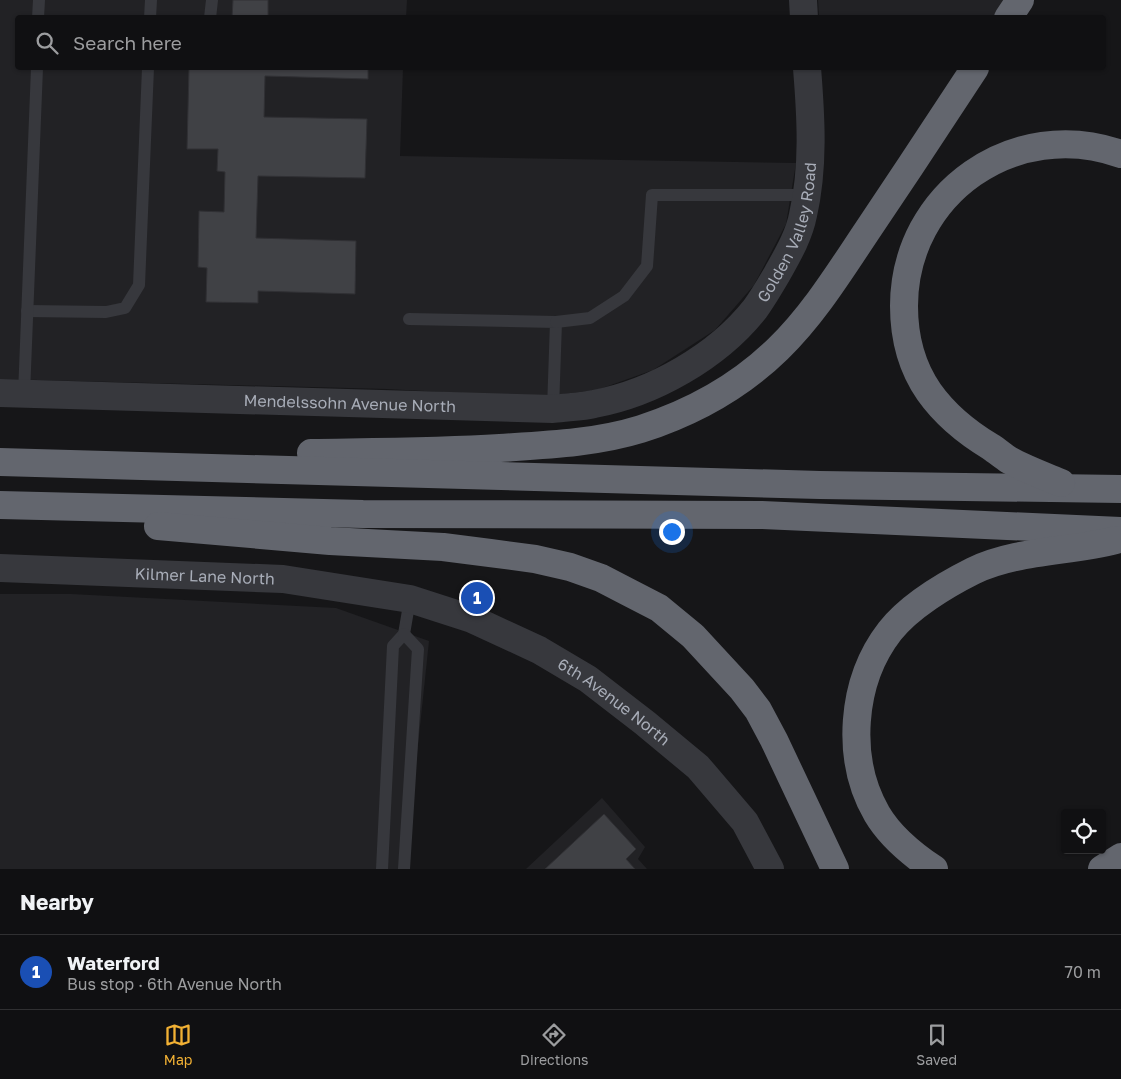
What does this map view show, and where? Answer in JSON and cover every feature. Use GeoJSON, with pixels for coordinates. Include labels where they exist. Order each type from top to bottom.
{"type":"FeatureCollection","features":[{"type":"Feature","properties":{"kind":"highway"},"geometry":{"type":"LineString","coordinates":[[1010,15],[1020,0]]}},
{"type":"Feature","properties":{"kind":"highway"},"geometry":{"type":"LineString","coordinates":[[168,468],[254,453],[435,452],[550,445],[598,439],[639,430],[713,398],[757,368],[777,350],[812,311],[975,70]]}},
{"type":"Feature","properties":{"kind":"highway"},"geometry":{"type":"LineString","coordinates":[[1072,488],[1009,460],[965,430],[937,403],[920,376],[907,342],[904,320],[906,279],[910,259],[917,240],[928,220],[952,190],[981,168],[1015,152],[1050,144],[1089,145],[1121,154]]}},
{"type":"Feature","properties":{"kind":"highway"},"geometry":{"type":"LineString","coordinates":[[0,462],[950,488],[1121,489]]}},
{"type":"Feature","properties":{"kind":"highway"},"geometry":{"type":"LineString","coordinates":[[0,504],[363,514],[762,515],[1121,531]]}},
{"type":"Feature","properties":{"kind":"highway"},"geometry":{"type":"LineString","coordinates":[[0,510],[272,536],[443,547],[535,559],[570,567],[601,578],[659,608],[693,636],[742,688],[758,710],[774,740],[835,869]]}},
{"type":"Feature","properties":{"kind":"highway"},"geometry":{"type":"LineString","coordinates":[[934,869],[900,841],[878,815],[862,781],[857,747],[858,712],[866,676],[882,643],[904,616],[956,580],[974,571],[1001,561],[1091,547],[1121,539]]}},
{"type":"Feature","properties":{"kind":"highway"},"geometry":{"type":"LineString","coordinates":[[1102,869],[1121,857]]}},
{"type":"Feature","properties":{"kind":"street"},"geometry":{"type":"LineString","coordinates":[[803,0],[804,15]]}},
{"type":"Feature","properties":{"kind":"street","name":"Golden Valley Road"},"geometry":{"type":"LineString","coordinates":[[691,366],[734,331],[754,310],[769,287],[794,240],[803,217],[807,194],[811,130],[808,70]]}},
{"type":"Feature","properties":{"kind":"street","name":"Mendelssohn Avenue North"},"geometry":{"type":"LineString","coordinates":[[12,393],[553,408],[592,405],[609,401],[649,387],[691,366]]}},
{"type":"Feature","properties":{"kind":"street","name":"Kilmer Lane North"},"geometry":{"type":"LineString","coordinates":[[0,568],[283,579],[410,599]]}},
{"type":"Feature","properties":{"kind":"street","name":"6th Avenue North"},"geometry":{"type":"LineString","coordinates":[[410,599],[472,619],[539,650],[588,680],[645,723],[698,767],[745,822],[770,869]]}},
{"type":"Feature","properties":{"kind":"lane"},"geometry":{"type":"LineString","coordinates":[[38,15],[39,0]]}},
{"type":"Feature","properties":{"kind":"lane"},"geometry":{"type":"LineString","coordinates":[[150,15],[151,0]]}},
{"type":"Feature","properties":{"kind":"lane"},"geometry":{"type":"LineString","coordinates":[[210,15],[212,0]]}},
{"type":"Feature","properties":{"kind":"lane"},"geometry":{"type":"LineString","coordinates":[[12,393],[27,311],[37,70]]}},
{"type":"Feature","properties":{"kind":"lane"},"geometry":{"type":"LineString","coordinates":[[27,311],[106,312],[125,308],[132,299],[139,285],[148,70]]}},
{"type":"Feature","properties":{"kind":"lane"},"geometry":{"type":"LineString","coordinates":[[409,319],[556,322],[590,318],[624,296],[647,266],[652,195],[807,194]]}},
{"type":"Feature","properties":{"kind":"lane"},"geometry":{"type":"LineString","coordinates":[[553,408],[556,322]]}},
{"type":"Feature","properties":{"kind":"lane"},"geometry":{"type":"LineString","coordinates":[[382,869],[393,646],[404,634],[410,599]]}},
{"type":"Feature","properties":{"kind":"lane"},"geometry":{"type":"LineString","coordinates":[[404,634],[418,648],[404,869]]}},
{"type":"Feature","properties":{"kind":"shaded area"},"geometry":{"type":"Polygon","coordinates":[[[0,0],[407,0],[406,15],[15,15],[15,70],[403,70],[400,156],[796,163],[786,224],[754,285],[715,330],[653,370],[597,390],[537,397],[386,389],[0,379],[0,0]]]}},
{"type":"Feature","properties":{"kind":"shaded area"},"geometry":{"type":"Polygon","coordinates":[[[818,0],[1009,0],[999,15],[819,15],[818,0]]]}},
{"type":"Feature","properties":{"kind":"shaded area"},"geometry":{"type":"Polygon","coordinates":[[[0,594],[71,594],[336,608],[429,641],[405,869],[0,869],[0,594]]]}},
{"type":"Feature","properties":{"kind":"shaded area"},"geometry":{"type":"Polygon","coordinates":[[[602,798],[645,847],[638,859],[647,869],[526,869],[602,798]]]}},
{"type":"Feature","properties":{"kind":"building"},"geometry":{"type":"Polygon","coordinates":[[[233,0],[268,0],[268,15],[232,15],[233,0]]]}},
{"type":"Feature","properties":{"kind":"building"},"geometry":{"type":"Polygon","coordinates":[[[189,70],[368,70],[368,79],[265,76],[264,117],[367,119],[365,178],[258,176],[256,238],[356,241],[355,294],[258,291],[258,303],[206,302],[207,268],[198,267],[199,211],[224,212],[225,172],[217,171],[218,149],[187,149],[189,70]]]}},
{"type":"Feature","properties":{"kind":"building"},"geometry":{"type":"Polygon","coordinates":[[[604,814],[636,849],[626,859],[635,869],[545,869],[604,814]]]}},
{"type":"Feature","properties":{"kind":"place","name":"Waterford"},"geometry":{"type":"Point","coordinates":[477,598]}}]}
